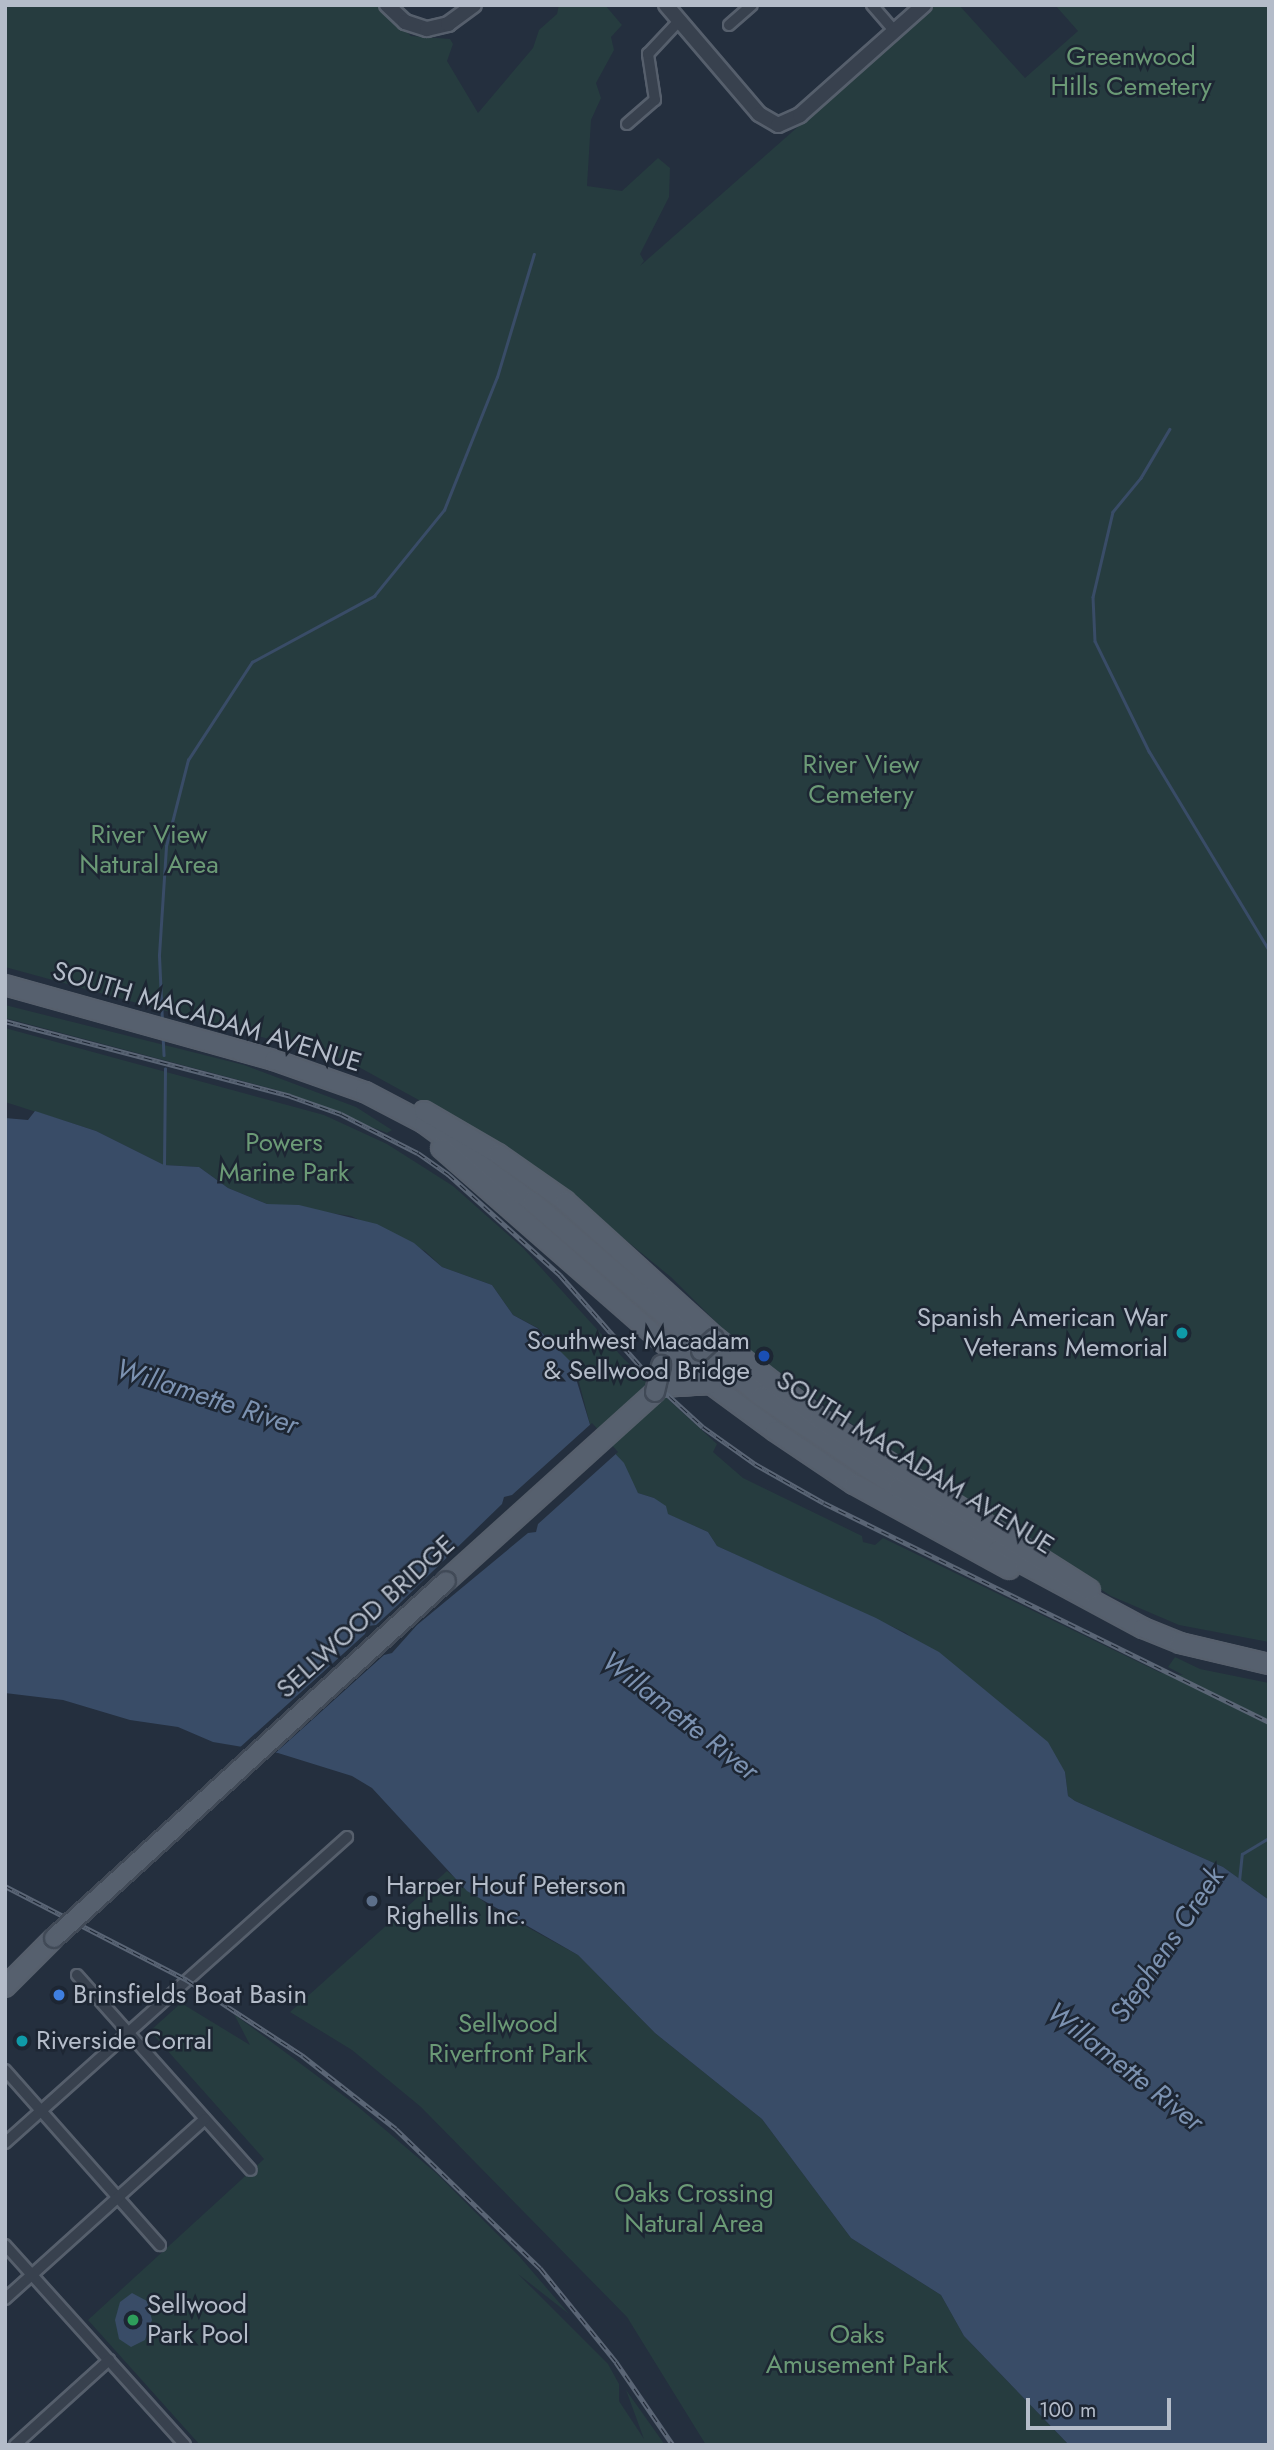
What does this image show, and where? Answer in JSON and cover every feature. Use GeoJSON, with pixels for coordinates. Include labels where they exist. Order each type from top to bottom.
{"type":"FeatureCollection","features":[{"type":"Feature","properties":{"kind":"main road","name":"SOUTH MACADAM AVENUE"},"geometry":{"type":"LineString","coordinates":[[5,985],[215,1042],[365,1091],[476,1157],[761,1396],[898,1488],[1068,1590],[1118,1616],[1180,1643],[1269,1664]]}},
{"type":"Feature","properties":{"kind":"main road"},"geometry":{"type":"LineString","coordinates":[[365,1091],[458,1160],[711,1384],[775,1431],[854,1484],[936,1531],[1053,1591],[1068,1590]]}},
{"type":"Feature","properties":{"kind":"main road"},"geometry":{"type":"LineString","coordinates":[[365,1091],[408,1102],[498,1154],[575,1209],[715,1338],[820,1418],[1107,1601],[1118,1616]]}},
{"type":"Feature","properties":{"kind":"main road"},"geometry":{"type":"LineString","coordinates":[[654,1335],[662,1354],[658,1390],[711,1384]]}},
{"type":"Feature","properties":{"kind":"main road","name":"SELLWOOD BRIDGE"},"geometry":{"type":"LineString","coordinates":[[5,1987],[155,1842],[715,1338]]}},
{"type":"Feature","properties":{"kind":"street"},"geometry":{"type":"LineString","coordinates":[[387,5],[405,22],[427,29],[449,24],[474,5]]}},
{"type":"Feature","properties":{"kind":"street"},"geometry":{"type":"LineString","coordinates":[[666,5],[759,114],[778,125],[800,115],[924,5]]}},
{"type":"Feature","properties":{"kind":"street"},"geometry":{"type":"LineString","coordinates":[[729,25],[752,5]]}},
{"type":"Feature","properties":{"kind":"street"},"geometry":{"type":"LineString","coordinates":[[872,5],[895,31]]}},
{"type":"Feature","properties":{"kind":"street"},"geometry":{"type":"LineString","coordinates":[[626,124],[655,100],[648,54],[679,21]]}},
{"type":"Feature","properties":{"kind":"street"},"geometry":{"type":"LineString","coordinates":[[5,2143],[346,1837]]}},
{"type":"Feature","properties":{"kind":"street"},"geometry":{"type":"LineString","coordinates":[[77,1975],[251,2171]]}},
{"type":"Feature","properties":{"kind":"street"},"geometry":{"type":"LineString","coordinates":[[5,2070],[160,2245]]}},
{"type":"Feature","properties":{"kind":"street"},"geometry":{"type":"LineString","coordinates":[[5,2299],[205,2119]]}},
{"type":"Feature","properties":{"kind":"street"},"geometry":{"type":"LineString","coordinates":[[5,2245],[185,2445]]}},
{"type":"Feature","properties":{"kind":"street"},"geometry":{"type":"LineString","coordinates":[[15,2445],[109,2360]]}},
{"type":"Feature","properties":{"kind":"green space","name":"River View Cemetery"},"geometry":{"type":"Polygon","coordinates":[[[5,5],[378,5],[411,36],[450,39],[453,44],[447,61],[478,113],[533,48],[539,30],[557,14],[559,5],[605,5],[622,25],[611,37],[614,50],[596,83],[601,98],[591,120],[587,186],[622,191],[658,158],[670,168],[669,197],[640,254],[644,261],[640,266],[936,5],[959,5],[1025,78],[1078,31],[1055,5],[1269,5],[1269,1642],[1179,1625],[1111,1596],[837,1414],[732,1338],[672,1278],[551,1179],[513,1152],[346,1060],[5,967],[5,5]]]}},
{"type":"Feature","properties":{"kind":"green space"},"geometry":{"type":"Polygon","coordinates":[[[5,1005],[244,1065],[356,1107],[392,1130],[387,1133],[277,1090],[5,1018],[5,1005]]]}},
{"type":"Feature","properties":{"kind":"green space","name":"Powers Marine Park"},"geometry":{"type":"Polygon","coordinates":[[[5,1028],[324,1115],[387,1144],[453,1186],[523,1248],[624,1359],[717,1444],[713,1452],[743,1478],[862,1536],[863,1542],[875,1545],[883,1538],[1161,1673],[1183,1675],[1168,1667],[1175,1657],[1200,1669],[1269,1683],[1269,1900],[1223,1867],[1068,1796],[1065,1772],[906,1633],[717,1546],[708,1532],[667,1514],[654,1498],[638,1493],[618,1457],[591,1428],[576,1371],[538,1328],[513,1315],[492,1285],[442,1267],[425,1251],[351,1216],[267,1204],[228,1188],[199,1167],[164,1165],[96,1131],[5,1102],[5,1028]]]}},
{"type":"Feature","properties":{"kind":"green space"},"geometry":{"type":"Polygon","coordinates":[[[447,1871],[489,1906],[578,1955],[655,2033],[762,2119],[851,2238],[941,2295],[964,2336],[1069,2445],[706,2445],[627,2317],[421,2107],[352,2050],[290,2012],[447,1871]]]}},
{"type":"Feature","properties":{"kind":"green space"},"geometry":{"type":"Polygon","coordinates":[[[181,2003],[250,2045],[234,2014],[356,2105],[436,2173],[519,2256],[569,2314],[518,2274],[608,2364],[619,2384],[619,2401],[644,2439],[626,2390],[665,2445],[200,2445],[88,2320],[264,2159],[150,2031],[181,2003]]]}},
{"type":"Feature","properties":{"kind":"water","name":"Willamette River"},"geometry":{"type":"Polygon","coordinates":[[[35,1111],[96,1131],[164,1165],[199,1167],[228,1188],[267,1204],[299,1205],[377,1224],[414,1243],[442,1267],[492,1285],[513,1315],[537,1328],[571,1362],[591,1428],[624,1463],[638,1493],[654,1498],[666,1506],[668,1514],[708,1532],[717,1546],[876,1618],[939,1652],[1048,1742],[1065,1772],[1068,1796],[1223,1867],[1269,1900],[1269,2445],[1069,2445],[964,2336],[941,2295],[851,2238],[762,2119],[655,2033],[578,1955],[467,1891],[372,1788],[352,1776],[278,1753],[213,1742],[178,1727],[130,1720],[63,1700],[5,1693],[5,1118],[28,1120],[35,1111]]]}},
{"type":"Feature","properties":{"kind":"water","name":"Sellwood Park Pool"},"geometry":{"type":"Polygon","coordinates":[[[132,2293],[147,2301],[152,2320],[145,2340],[131,2347],[119,2339],[115,2320],[120,2302],[132,2293]]]}},
{"type":"Feature","properties":{"kind":"pier"},"geometry":{"type":"Polygon","coordinates":[[[592,1423],[618,1452],[538,1524],[536,1532],[528,1533],[417,1625],[392,1653],[384,1655],[272,1756],[236,1751],[365,1634],[368,1626],[376,1625],[398,1605],[502,1504],[504,1497],[512,1495],[592,1423]]]}},
{"type":"Feature","properties":{"kind":"waterway"},"geometry":{"type":"LineString","coordinates":[[162,1022],[159,955],[166,846],[188,760],[252,662],[374,596],[444,510],[497,377],[534,254]]}},
{"type":"Feature","properties":{"kind":"waterway"},"geometry":{"type":"LineString","coordinates":[[1170,429],[1141,478],[1113,512],[1093,597],[1095,641],[1149,751],[1269,950]]}},
{"type":"Feature","properties":{"kind":"waterway"},"geometry":{"type":"LineString","coordinates":[[163,1035],[164,1055]]}},
{"type":"Feature","properties":{"kind":"waterway"},"geometry":{"type":"LineString","coordinates":[[164,1165],[165,1069]]}},
{"type":"Feature","properties":{"kind":"waterway","name":"Stephens Creek"},"geometry":{"type":"LineString","coordinates":[[1239,1881],[1242,1854],[1269,1838]]}},
{"type":"Feature","properties":{"kind":"railway"},"geometry":{"type":"LineString","coordinates":[[5,1021],[290,1096],[341,1114],[418,1153],[448,1174],[560,1275],[657,1385],[703,1427],[755,1464],[824,1503],[1269,1722]]}},
{"type":"Feature","properties":{"kind":"railway"},"geometry":{"type":"LineString","coordinates":[[5,1886],[187,1980],[303,2056],[396,2129],[540,2268],[616,2362],[673,2445]]}},
{"type":"Feature","properties":{"kind":"place","name":"Spanish American War Veterans Memorial"},"geometry":{"type":"Point","coordinates":[1182,1333]}},
{"type":"Feature","properties":{"kind":"place","name":"Southwest Macadam & Sellwood Bridge"},"geometry":{"type":"Point","coordinates":[764,1356]}},
{"type":"Feature","properties":{"kind":"place","name":"Harper Houf Peterson Righellis Inc."},"geometry":{"type":"Point","coordinates":[372,1901]}},
{"type":"Feature","properties":{"kind":"place","name":"Brinsfields Boat Basin"},"geometry":{"type":"Point","coordinates":[59,1995]}},
{"type":"Feature","properties":{"kind":"place","name":"Riverside Corral"},"geometry":{"type":"Point","coordinates":[22,2041]}},
{"type":"Feature","properties":{"kind":"place","name":"Sellwood Park Pool"},"geometry":{"type":"Point","coordinates":[133,2320]}},
{"type":"Feature","properties":{"kind":"park label","name":"Greenwood Hills Cemetery"},"geometry":{"type":"Point","coordinates":[1131,72]}},
{"type":"Feature","properties":{"kind":"park label","name":"River View Natural Area"},"geometry":{"type":"Point","coordinates":[149,850]}},
{"type":"Feature","properties":{"kind":"park label","name":"Sellwood Riverfront Park"},"geometry":{"type":"Point","coordinates":[508,2039]}},
{"type":"Feature","properties":{"kind":"park label","name":"Oaks Crossing Natural Area"},"geometry":{"type":"Point","coordinates":[694,2209]}},
{"type":"Feature","properties":{"kind":"park label","name":"Oaks Amusement Park"},"geometry":{"type":"Point","coordinates":[857,2350]}}]}
